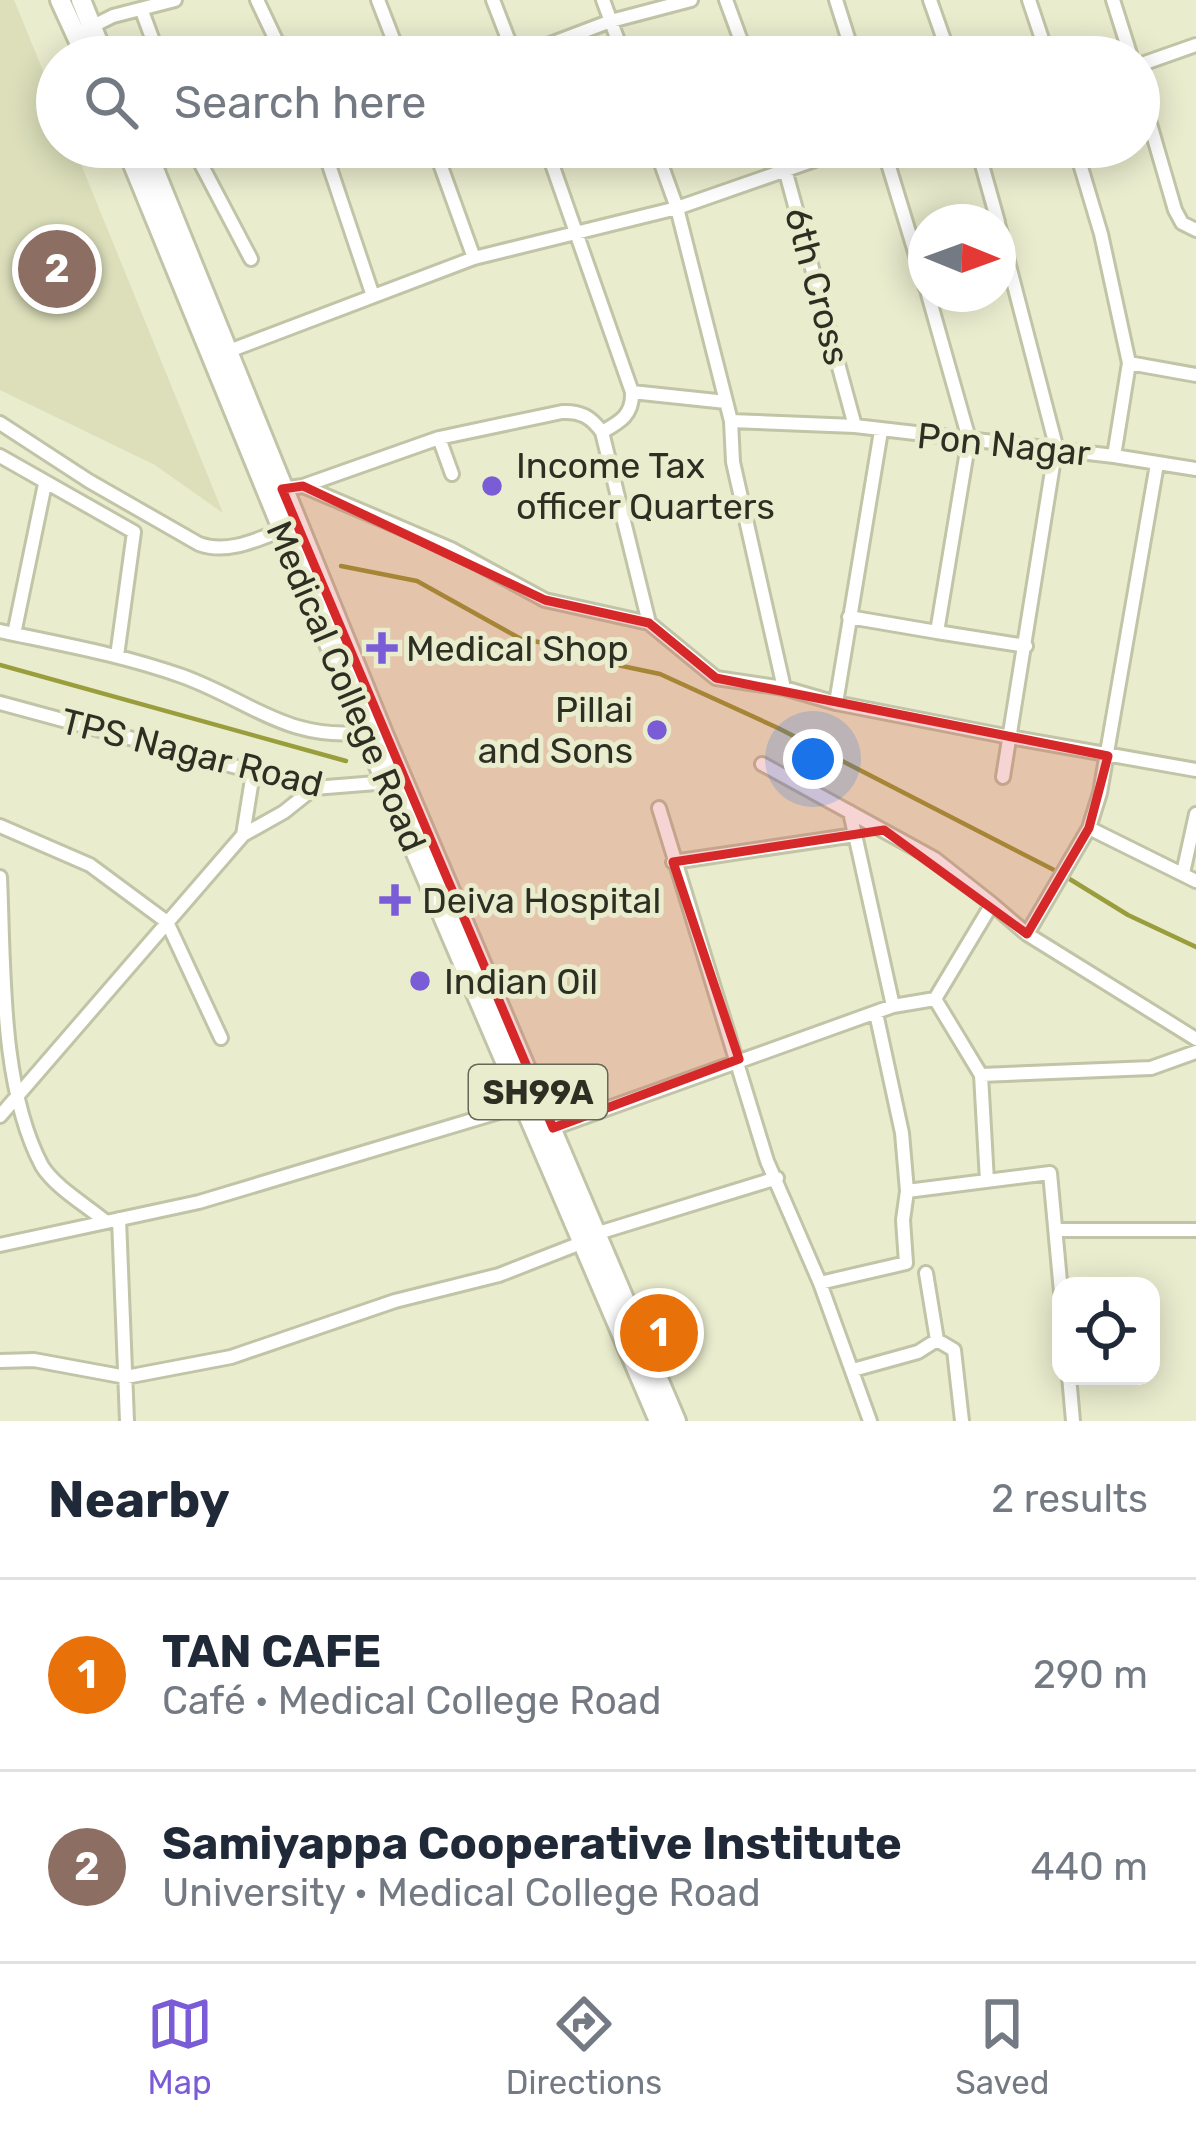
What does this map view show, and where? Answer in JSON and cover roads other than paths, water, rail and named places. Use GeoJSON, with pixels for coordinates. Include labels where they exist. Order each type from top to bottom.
{"type":"FeatureCollection","features":[{"type":"Feature","properties":{"kind":"main road"},"geometry":{"type":"LineString","coordinates":[[60,0],[76,36]]}},
{"type":"Feature","properties":{"kind":"main road"},"geometry":{"type":"LineString","coordinates":[[81,0],[97,36]]}},
{"type":"Feature","properties":{"kind":"main road","name":"Medical College Road"},"geometry":{"type":"LineString","coordinates":[[148,168],[282,530],[533,1102],[659,1421]]}},
{"type":"Feature","properties":{"kind":"main road","name":"Medical College Road"},"geometry":{"type":"LineString","coordinates":[[219,355],[282,489],[374,736]]}},
{"type":"Feature","properties":{"kind":"main road","name":"Medical College Road"},"geometry":{"type":"LineString","coordinates":[[533,1102],[553,1128],[588,1238],[676,1421]]}},
{"type":"Feature","properties":{"kind":"street"},"geometry":{"type":"LineString","coordinates":[[93,26],[112,16],[175,0]]}},
{"type":"Feature","properties":{"kind":"street"},"geometry":{"type":"LineString","coordinates":[[257,0],[274,36]]}},
{"type":"Feature","properties":{"kind":"street"},"geometry":{"type":"LineString","coordinates":[[377,0],[392,36]]}},
{"type":"Feature","properties":{"kind":"street"},"geometry":{"type":"LineString","coordinates":[[493,0],[508,36]]}},
{"type":"Feature","properties":{"kind":"street"},"geometry":{"type":"LineString","coordinates":[[603,0],[617,36]]}},
{"type":"Feature","properties":{"kind":"street"},"geometry":{"type":"LineString","coordinates":[[570,36],[611,20],[691,0]]}},
{"type":"Feature","properties":{"kind":"street"},"geometry":{"type":"LineString","coordinates":[[726,0],[739,36]]}},
{"type":"Feature","properties":{"kind":"street"},"geometry":{"type":"LineString","coordinates":[[836,0],[847,36]]}},
{"type":"Feature","properties":{"kind":"street"},"geometry":{"type":"LineString","coordinates":[[930,0],[943,36]]}},
{"type":"Feature","properties":{"kind":"street"},"geometry":{"type":"LineString","coordinates":[[1030,0],[1041,36]]}},
{"type":"Feature","properties":{"kind":"street"},"geometry":{"type":"LineString","coordinates":[[1113,0],[1124,36]]}},
{"type":"Feature","properties":{"kind":"street"},"geometry":{"type":"LineString","coordinates":[[142,11],[151,36]]}},
{"type":"Feature","properties":{"kind":"street"},"geometry":{"type":"LineString","coordinates":[[1160,58],[1196,45]]}},
{"type":"Feature","properties":{"kind":"street"},"geometry":{"type":"LineString","coordinates":[[1160,160],[1174,210],[1182,224],[1196,230]]}},
{"type":"Feature","properties":{"kind":"street"},"geometry":{"type":"LineString","coordinates":[[204,168],[250,259]]}},
{"type":"Feature","properties":{"kind":"street"},"geometry":{"type":"LineString","coordinates":[[330,168],[374,296]]}},
{"type":"Feature","properties":{"kind":"street"},"geometry":{"type":"LineString","coordinates":[[442,168],[474,258]]}},
{"type":"Feature","properties":{"kind":"street"},"geometry":{"type":"LineString","coordinates":[[553,168],[632,392],[626,418],[602,433]]}},
{"type":"Feature","properties":{"kind":"street"},"geometry":{"type":"LineString","coordinates":[[662,168],[731,422],[733,462],[784,688]]}},
{"type":"Feature","properties":{"kind":"street"},"geometry":{"type":"LineString","coordinates":[[219,355],[474,258],[676,208],[787,168]]}},
{"type":"Feature","properties":{"kind":"street","name":"6th Cross"},"geometry":{"type":"LineString","coordinates":[[787,168],[855,426]]}},
{"type":"Feature","properties":{"kind":"street"},"geometry":{"type":"LineString","coordinates":[[889,168],[908,229]]}},
{"type":"Feature","properties":{"kind":"street"},"geometry":{"type":"LineString","coordinates":[[983,168],[993,204]]}},
{"type":"Feature","properties":{"kind":"street"},"geometry":{"type":"LineString","coordinates":[[1081,168],[1129,363],[1196,375]]}},
{"type":"Feature","properties":{"kind":"street"},"geometry":{"type":"LineString","coordinates":[[1003,777],[1056,446],[1016,292]]}},
{"type":"Feature","properties":{"kind":"street"},"geometry":{"type":"LineString","coordinates":[[933,312],[969,439],[937,632]]}},
{"type":"Feature","properties":{"kind":"street","name":"Pon Nagar"},"geometry":{"type":"LineString","coordinates":[[731,422],[855,426],[1114,456],[1129,363]]}},
{"type":"Feature","properties":{"kind":"street"},"geometry":{"type":"LineString","coordinates":[[632,392],[726,402]]}},
{"type":"Feature","properties":{"kind":"street"},"geometry":{"type":"LineString","coordinates":[[282,489],[303,486],[439,438],[577,412],[592,419],[602,433],[649,622]]}},
{"type":"Feature","properties":{"kind":"street"},"geometry":{"type":"LineString","coordinates":[[0,423],[88,481],[199,544],[215,549],[247,544],[282,530]]}},
{"type":"Feature","properties":{"kind":"street"},"geometry":{"type":"LineString","coordinates":[[836,703],[880,431]]}},
{"type":"Feature","properties":{"kind":"street"},"geometry":{"type":"LineString","coordinates":[[439,438],[452,474]]}},
{"type":"Feature","properties":{"kind":"street"},"geometry":{"type":"LineString","coordinates":[[0,456],[134,532],[117,656]]}},
{"type":"Feature","properties":{"kind":"street"},"geometry":{"type":"LineString","coordinates":[[1114,456],[1196,469]]}},
{"type":"Feature","properties":{"kind":"street"},"geometry":{"type":"LineString","coordinates":[[1027,934],[1090,828],[1108,756],[1157,464]]}},
{"type":"Feature","properties":{"kind":"street"},"geometry":{"type":"LineString","coordinates":[[45,484],[7,632],[186,677],[303,731],[374,736]]}},
{"type":"Feature","properties":{"kind":"street"},"geometry":{"type":"LineString","coordinates":[[303,486],[451,549],[545,600],[649,622],[716,678],[1196,770]]}},
{"type":"Feature","properties":{"kind":"street"},"geometry":{"type":"LineString","coordinates":[[849,616],[1026,646]]}},
{"type":"Feature","properties":{"kind":"street","name":"TPS Nagar Road"},"geometry":{"type":"LineString","coordinates":[[0,703],[314,788],[391,772]]}},
{"type":"Feature","properties":{"kind":"street"},"geometry":{"type":"LineString","coordinates":[[762,764],[935,859],[1027,934],[1196,1039]]}},
{"type":"Feature","properties":{"kind":"street"},"geometry":{"type":"LineString","coordinates":[[243,835],[254,773]]}},
{"type":"Feature","properties":{"kind":"street"},"geometry":{"type":"LineString","coordinates":[[0,1115],[243,835],[314,788]]}},
{"type":"Feature","properties":{"kind":"street"},"geometry":{"type":"LineString","coordinates":[[659,808],[767,1161],[820,1283],[870,1421]]}},
{"type":"Feature","properties":{"kind":"street"},"geometry":{"type":"LineString","coordinates":[[850,812],[893,1006]]}},
{"type":"Feature","properties":{"kind":"street"},"geometry":{"type":"LineString","coordinates":[[1090,828],[1190,877],[1196,814]]}},
{"type":"Feature","properties":{"kind":"street"},"geometry":{"type":"LineString","coordinates":[[0,826],[90,865],[167,922],[221,1038]]}},
{"type":"Feature","properties":{"kind":"street"},"geometry":{"type":"LineString","coordinates":[[674,862],[855,835]]}},
{"type":"Feature","properties":{"kind":"street"},"geometry":{"type":"LineString","coordinates":[[0,878],[7,1044],[15,1098],[44,1169],[112,1220],[127,1421]]}},
{"type":"Feature","properties":{"kind":"street"},"geometry":{"type":"LineString","coordinates":[[553,1128],[893,1006],[935,999],[992,904]]}},
{"type":"Feature","properties":{"kind":"street"},"geometry":{"type":"LineString","coordinates":[[935,999],[981,1076],[987,1181]]}},
{"type":"Feature","properties":{"kind":"street"},"geometry":{"type":"LineString","coordinates":[[820,1283],[906,1263],[902,1133],[876,1012]]}},
{"type":"Feature","properties":{"kind":"street"},"geometry":{"type":"LineString","coordinates":[[981,1076],[1151,1068],[1196,1052]]}},
{"type":"Feature","properties":{"kind":"street"},"geometry":{"type":"LineString","coordinates":[[0,1245],[199,1202],[533,1102]]}},
{"type":"Feature","properties":{"kind":"street"},"geometry":{"type":"LineString","coordinates":[[907,1191],[1050,1173],[1060,1277]]}},
{"type":"Feature","properties":{"kind":"street"},"geometry":{"type":"LineString","coordinates":[[0,1361],[34,1360],[126,1377],[231,1357],[395,1301],[499,1275],[588,1238],[777,1178]]}},
{"type":"Feature","properties":{"kind":"street"},"geometry":{"type":"LineString","coordinates":[[1056,1230],[1196,1229]]}},
{"type":"Feature","properties":{"kind":"street"},"geometry":{"type":"LineString","coordinates":[[926,1273],[938,1340],[954,1350],[962,1421]]}},
{"type":"Feature","properties":{"kind":"street"},"geometry":{"type":"LineString","coordinates":[[853,1370],[918,1352],[938,1340]]}},
{"type":"Feature","properties":{"kind":"street"},"geometry":{"type":"LineString","coordinates":[[1070,1385],[1073,1421]]}},
{"type":"Feature","properties":{"kind":"waterway"},"geometry":{"type":"LineString","coordinates":[[341,566],[417,581],[521,639],[660,674],[778,728],[1056,871]]}},
{"type":"Feature","properties":{"kind":"waterway"},"geometry":{"type":"LineString","coordinates":[[0,665],[346,761]]}},
{"type":"Feature","properties":{"kind":"waterway"},"geometry":{"type":"LineString","coordinates":[[1068,878],[1128,915],[1196,947]]}},
{"type":"Feature","properties":{"kind":"place","name":"Samiyappa Cooperative Institute"},"geometry":{"type":"Point","coordinates":[57,269]}},
{"type":"Feature","properties":{"kind":"place","name":"Income Tax officer Quarters"},"geometry":{"type":"Point","coordinates":[492,486]}},
{"type":"Feature","properties":{"kind":"place","name":"Medical Shop"},"geometry":{"type":"Point","coordinates":[382,648]}},
{"type":"Feature","properties":{"kind":"place","name":"Pillai and Sons"},"geometry":{"type":"Point","coordinates":[657,730]}},
{"type":"Feature","properties":{"kind":"place","name":"Deiva Hospital"},"geometry":{"type":"Point","coordinates":[395,900]}},
{"type":"Feature","properties":{"kind":"place","name":"Indian Oil"},"geometry":{"type":"Point","coordinates":[420,981]}},
{"type":"Feature","properties":{"kind":"place","name":"TAN CAFE"},"geometry":{"type":"Point","coordinates":[659,1333]}}]}
